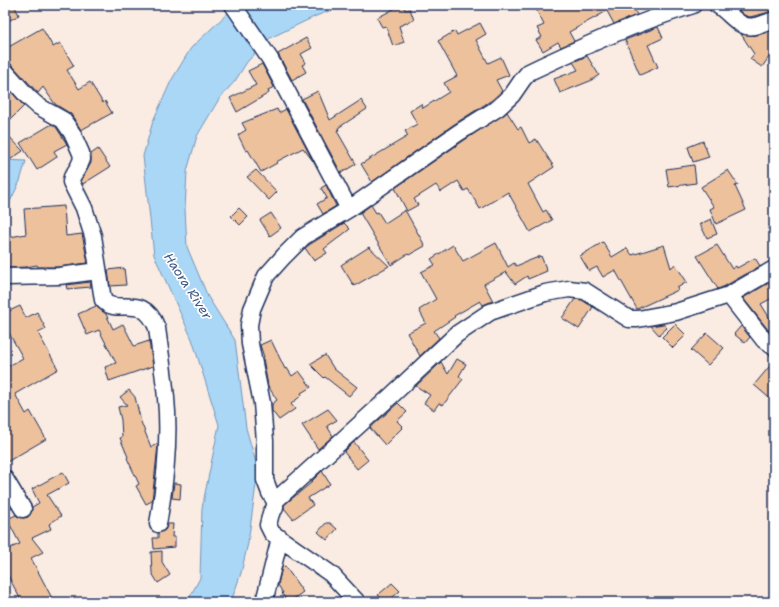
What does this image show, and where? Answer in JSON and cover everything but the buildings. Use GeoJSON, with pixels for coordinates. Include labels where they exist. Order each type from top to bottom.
{"type":"FeatureCollection","features":[{"type":"Feature","properties":{"kind":"street"},"geometry":{"type":"LineString","coordinates":[[233,5],[270,59],[349,209]]}},
{"type":"Feature","properties":{"kind":"street"},"geometry":{"type":"LineString","coordinates":[[357,602],[331,574],[272,533],[268,525],[271,513],[275,508],[274,501],[265,480],[265,441],[262,403],[250,344],[249,325],[252,309],[266,276],[303,237],[349,209],[458,133],[498,108],[512,95],[529,72],[597,40],[655,16],[693,5]]}},
{"type":"Feature","properties":{"kind":"street"},"geometry":{"type":"LineString","coordinates":[[718,5],[740,24],[748,27],[774,20]]}},
{"type":"Feature","properties":{"kind":"street"},"geometry":{"type":"LineString","coordinates":[[5,71],[38,106],[63,120],[72,133],[81,153],[82,159],[80,166],[74,173],[71,182],[90,223],[94,236],[98,271],[104,303],[110,306],[144,309],[153,319],[162,362],[166,400],[166,447],[162,502],[158,524]]}},
{"type":"Feature","properties":{"kind":"street"},"geometry":{"type":"LineString","coordinates":[[274,501],[391,396],[457,334],[490,312],[545,292],[569,288],[585,291],[629,319],[638,319],[676,312],[730,295],[774,269]]}},
{"type":"Feature","properties":{"kind":"street"},"geometry":{"type":"LineString","coordinates":[[5,277],[59,276],[98,271]]}},
{"type":"Feature","properties":{"kind":"street"},"geometry":{"type":"LineString","coordinates":[[730,295],[764,340],[774,348]]}},
{"type":"Feature","properties":{"kind":"street"},"geometry":{"type":"LineString","coordinates":[[5,479],[23,509]]}},
{"type":"Feature","properties":{"kind":"street"},"geometry":{"type":"LineString","coordinates":[[264,602],[280,538]]}},
{"type":"Feature","properties":{"kind":"water","name":"Haora River"},"geometry":{"type":"Polygon","coordinates":[[[238,5],[345,5],[316,16],[270,38],[247,62],[235,81],[219,99],[197,136],[187,171],[185,209],[187,247],[208,297],[235,340],[246,428],[258,470],[248,543],[241,573],[231,602],[187,602],[200,578],[202,508],[219,425],[192,339],[154,255],[143,156],[153,121],[171,81],[191,48],[238,5]]]}},
{"type":"Feature","properties":{"kind":"water"},"geometry":{"type":"Polygon","coordinates":[[[5,160],[26,161],[20,181],[5,212],[5,160]]]}}]}
